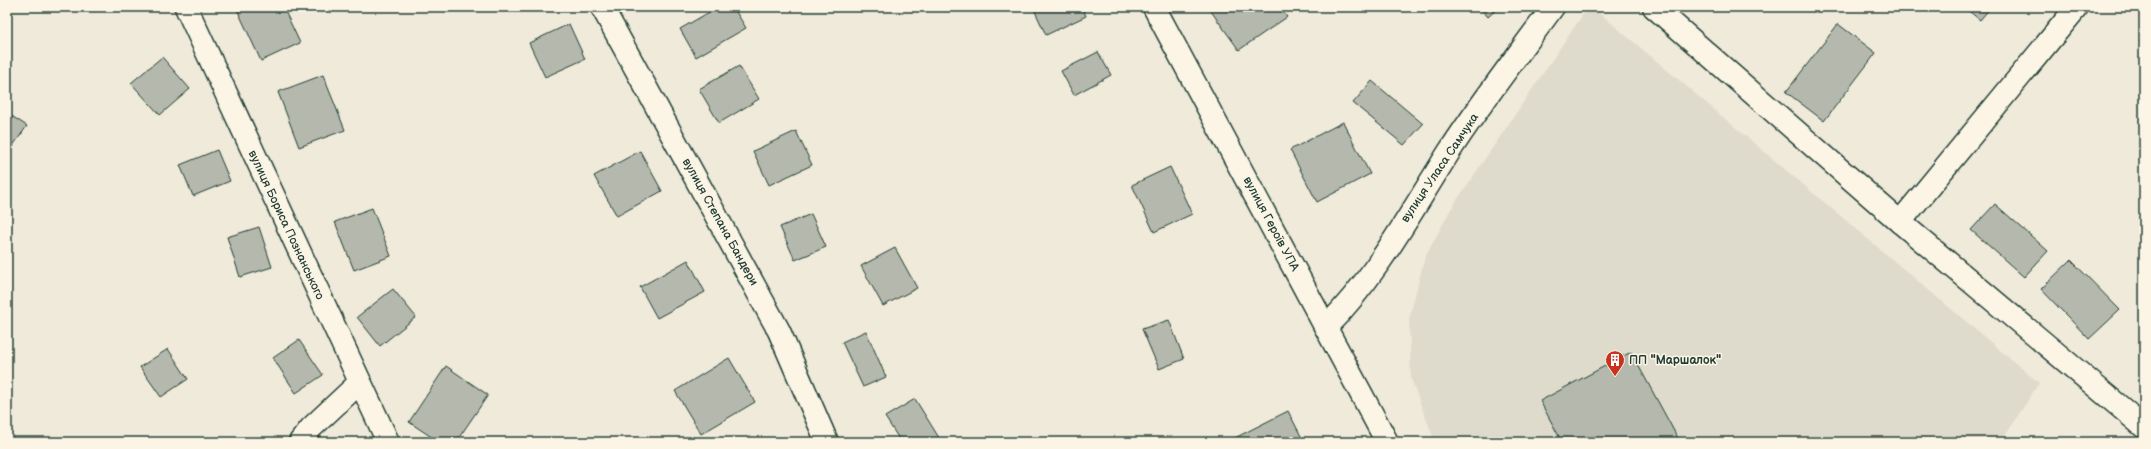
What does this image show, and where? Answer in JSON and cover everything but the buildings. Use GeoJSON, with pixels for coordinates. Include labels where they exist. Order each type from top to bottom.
{"type":"FeatureCollection","features":[{"type":"Feature","properties":{"kind":"street","name":"вулиця Бориса Познанського"},"geometry":{"type":"LineString","coordinates":[[186,7],[359,383],[388,442]]}},
{"type":"Feature","properties":{"kind":"street","name":"вулиця Степана Бандери"},"geometry":{"type":"LineString","coordinates":[[602,7],[779,331],[827,442]]}},
{"type":"Feature","properties":{"kind":"street","name":"вулиця Героїв УПА"},"geometry":{"type":"LineString","coordinates":[[1154,7],[1387,442]]}},
{"type":"Feature","properties":{"kind":"street","name":"вулиця Уласа Самчука"},"geometry":{"type":"LineString","coordinates":[[1326,327],[1347,307],[1372,272],[1450,150],[1553,7]]}},
{"type":"Feature","properties":{"kind":"street"},"geometry":{"type":"LineString","coordinates":[[1654,7],[1900,222],[2144,427]]}},
{"type":"Feature","properties":{"kind":"street"},"geometry":{"type":"LineString","coordinates":[[1900,222],[2077,7]]}},
{"type":"Feature","properties":{"kind":"street"},"geometry":{"type":"LineString","coordinates":[[300,442],[311,428],[359,383]]}},
{"type":"Feature","properties":{"kind":"shaded area","name":"ПП \"Маршалок\""},"geometry":{"type":"Polygon","coordinates":[[[1588,7],[1592,7],[2039,383],[2001,442],[1435,442],[1411,379],[1409,319],[1425,257],[1451,209],[1588,7]]]}},
{"type":"Feature","properties":{"kind":"place","name":"ПП \"Маршалок\""},"geometry":{"type":"Point","coordinates":[1615,377]}}]}
